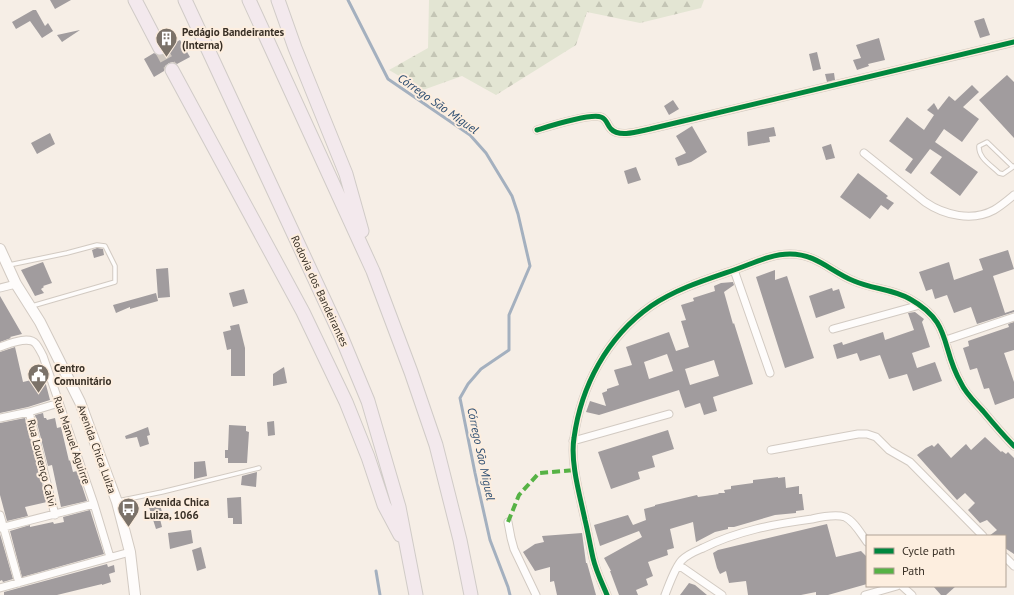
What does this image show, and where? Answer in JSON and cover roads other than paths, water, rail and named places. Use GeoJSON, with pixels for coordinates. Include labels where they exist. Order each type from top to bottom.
{"type":"FeatureCollection","features":[{"type":"Feature","properties":{"kind":"highway"},"geometry":{"type":"LineString","coordinates":[[134,0],[160,48]]}},
{"type":"Feature","properties":{"kind":"highway","name":"Rodovia dos Bandeirantes"},"geometry":{"type":"LineString","coordinates":[[186,0],[341,336],[368,401],[399,507],[416,595]]}},
{"type":"Feature","properties":{"kind":"highway"},"geometry":{"type":"LineString","coordinates":[[249,0],[373,271],[411,372],[436,445],[460,540],[471,595]]}},
{"type":"Feature","properties":{"kind":"highway"},"geometry":{"type":"LineString","coordinates":[[278,0],[295,48],[346,174],[373,271]]}},
{"type":"Feature","properties":{"kind":"highway"},"geometry":{"type":"LineString","coordinates":[[172,70],[303,312],[346,402],[368,457],[384,505],[407,549]]}},
{"type":"Feature","properties":{"kind":"main road","name":"Avenida Chica Luiza"},"geometry":{"type":"LineString","coordinates":[[0,249],[16,284],[31,306],[51,341],[80,402],[117,502],[130,552],[135,595]]}},
{"type":"Feature","properties":{"kind":"street"},"geometry":{"type":"LineString","coordinates":[[537,130],[591,116],[600,117],[607,121],[611,129],[617,133],[650,130],[1014,42]]}},
{"type":"Feature","properties":{"kind":"street"},"geometry":{"type":"LineString","coordinates":[[864,153],[930,206],[961,217],[979,215],[993,211],[1014,195]]}},
{"type":"Feature","properties":{"kind":"street"},"geometry":{"type":"LineString","coordinates":[[607,595],[593,558],[575,470],[573,441],[578,416],[589,381],[597,365],[618,337],[635,319],[652,306],[687,287],[706,279],[775,255],[805,255],[817,260],[851,280],[908,297],[935,318],[942,330],[953,366],[963,387],[1014,446]]}},
{"type":"Feature","properties":{"kind":"street"},"geometry":{"type":"LineString","coordinates":[[734,270],[770,373]]}},
{"type":"Feature","properties":{"kind":"street"},"geometry":{"type":"LineString","coordinates":[[0,288],[16,284]]}},
{"type":"Feature","properties":{"kind":"street"},"geometry":{"type":"LineString","coordinates":[[833,329],[920,305]]}},
{"type":"Feature","properties":{"kind":"street"},"geometry":{"type":"LineString","coordinates":[[946,340],[1014,317]]}},
{"type":"Feature","properties":{"kind":"street","name":"Rua Manuel Aguirre"},"geometry":{"type":"LineString","coordinates":[[0,347],[17,342],[32,341],[36,344],[42,356],[59,403],[94,504],[110,557]]}},
{"type":"Feature","properties":{"kind":"street"},"geometry":{"type":"LineString","coordinates":[[0,418],[29,412],[59,403]]}},
{"type":"Feature","properties":{"kind":"street","name":"Rua Lourenço Calvi"},"geometry":{"type":"LineString","coordinates":[[29,412],[55,515]]}},
{"type":"Feature","properties":{"kind":"street"},"geometry":{"type":"LineString","coordinates":[[573,441],[669,414]]}},
{"type":"Feature","properties":{"kind":"street"},"geometry":{"type":"LineString","coordinates":[[771,450],[846,435],[867,434],[876,437],[889,450],[910,462],[982,535]]}},
{"type":"Feature","properties":{"kind":"street"},"geometry":{"type":"LineString","coordinates":[[2,528],[94,504]]}},
{"type":"Feature","properties":{"kind":"street"},"geometry":{"type":"LineString","coordinates":[[0,515],[2,528],[19,583]]}},
{"type":"Feature","properties":{"kind":"street"},"geometry":{"type":"LineString","coordinates":[[665,595],[682,560],[691,553],[736,534],[764,527],[832,516],[846,518],[866,541]]}},
{"type":"Feature","properties":{"kind":"street"},"geometry":{"type":"LineString","coordinates":[[508,522],[514,549],[536,595]]}},
{"type":"Feature","properties":{"kind":"street"},"geometry":{"type":"LineString","coordinates":[[0,588],[130,552]]}},
{"type":"Feature","properties":{"kind":"street"},"geometry":{"type":"LineString","coordinates":[[1006,558],[1014,565]]}},
{"type":"Feature","properties":{"kind":"street"},"geometry":{"type":"LineString","coordinates":[[678,566],[722,595]]}},
{"type":"Feature","properties":{"kind":"street"},"geometry":{"type":"LineString","coordinates":[[865,595],[893,587]]}},
{"type":"Feature","properties":{"kind":"street"},"geometry":{"type":"LineString","coordinates":[[903,587],[912,595]]}},
{"type":"Feature","properties":{"kind":"lane"},"geometry":{"type":"LineString","coordinates":[[987,142],[1014,167],[1003,174],[1000,173],[981,156],[979,152],[980,146],[987,142]]}},
{"type":"Feature","properties":{"kind":"lane"},"geometry":{"type":"LineString","coordinates":[[8,265],[67,253],[97,245],[105,246],[115,266],[116,282],[31,306]]}},
{"type":"Feature","properties":{"kind":"lane"},"geometry":{"type":"LineString","coordinates":[[117,502],[259,468]]}},
{"type":"Feature","properties":{"kind":"waterway","name":"Córrego São Miguel"},"geometry":{"type":"LineString","coordinates":[[348,0],[388,79],[470,135],[486,153],[512,196],[518,214],[530,266],[509,315],[509,350],[481,369],[468,384],[460,398],[490,540],[510,595]]}},
{"type":"Feature","properties":{"kind":"waterway"},"geometry":{"type":"LineString","coordinates":[[376,571],[380,595]]}},
{"type":"Feature","properties":{"kind":"tunnel"},"geometry":{"type":"LineString","coordinates":[[160,48],[172,70]]}},
{"type":"Feature","properties":{"kind":"place","name":"Pedágio Bandeirantes (Interna)"},"geometry":{"type":"Point","coordinates":[167,58]}},
{"type":"Feature","properties":{"kind":"place","name":"Centro Comunitário"},"geometry":{"type":"Point","coordinates":[38,394]}},
{"type":"Feature","properties":{"kind":"place","name":"Avenida Chica Luiza, 1066"},"geometry":{"type":"Point","coordinates":[129,528]}}]}
